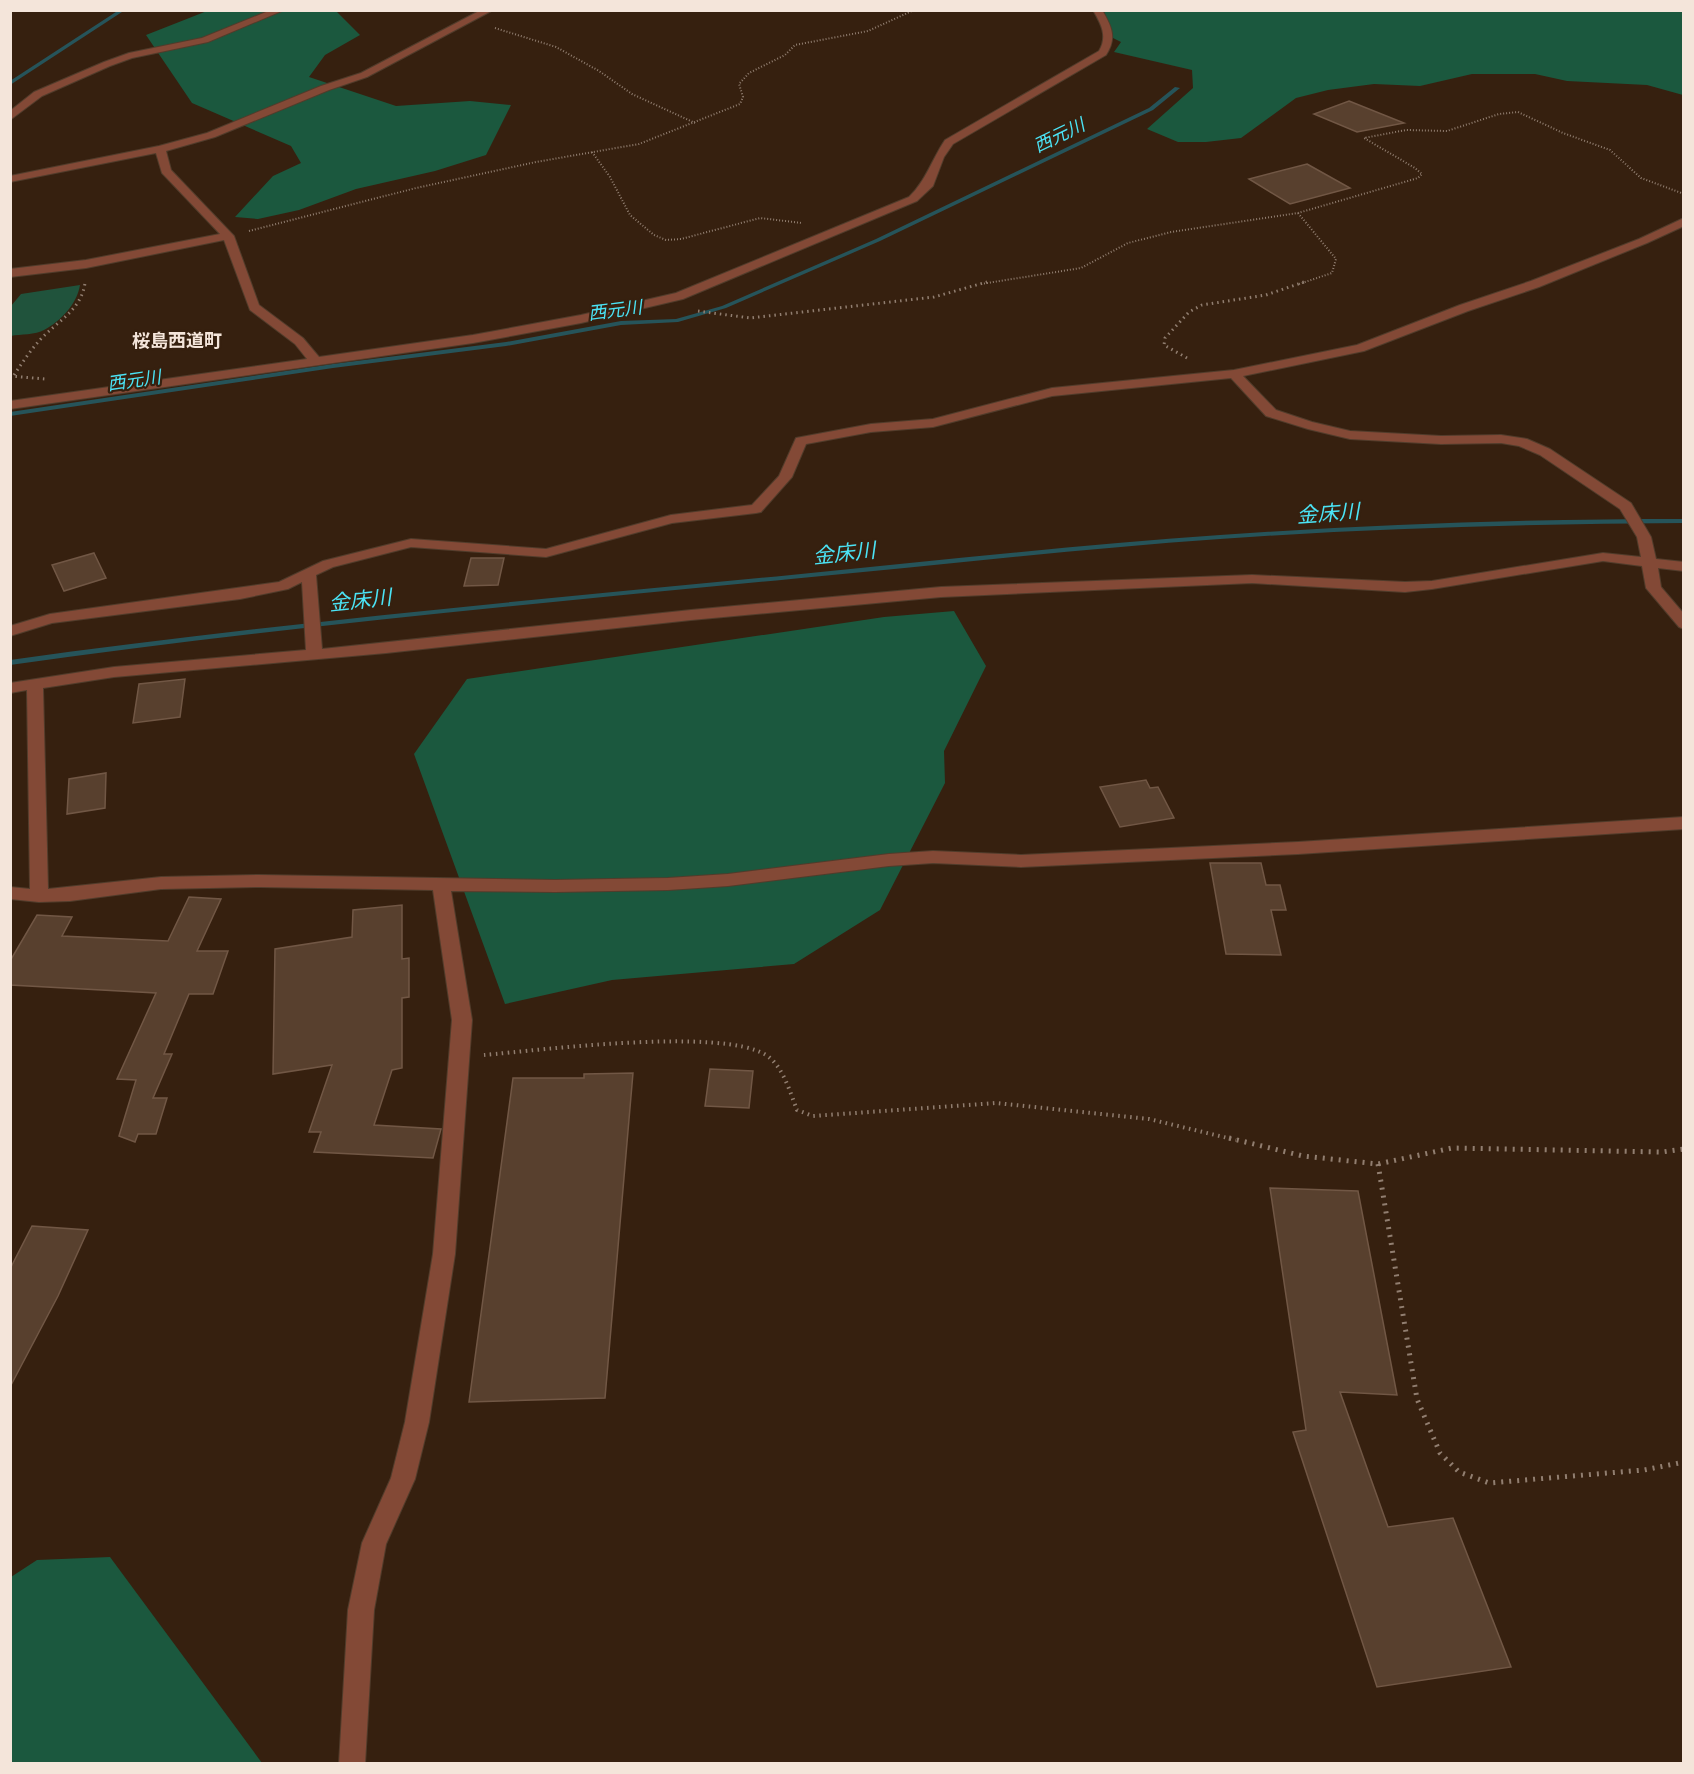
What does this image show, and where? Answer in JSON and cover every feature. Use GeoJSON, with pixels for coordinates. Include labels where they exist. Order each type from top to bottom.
{"type":"FeatureCollection","features":[{"type":"Feature","properties":{"kind":"street"},"geometry":{"type":"LineString","coordinates":[[10,117],[38,94],[107,64],[137,54],[205,40],[280,10]]}},
{"type":"Feature","properties":{"kind":"street"},"geometry":{"type":"LineString","coordinates":[[10,178],[160,149],[211,135],[325,88],[364,75],[489,10]]}},
{"type":"Feature","properties":{"kind":"street"},"geometry":{"type":"LineString","coordinates":[[10,405],[518,332],[679,296],[913,199],[927,186],[939,157],[949,142],[1103,53],[1110,44],[1109,33],[1097,10]]}},
{"type":"Feature","properties":{"kind":"street"},"geometry":{"type":"LineString","coordinates":[[160,149],[166,171],[228,236],[254,307],[299,341],[316,362]]}},
{"type":"Feature","properties":{"kind":"street"},"geometry":{"type":"LineString","coordinates":[[10,631],[50,619],[283,586],[339,560],[411,543],[546,553],[671,519],[756,509],[785,477],[801,441],[871,428],[933,423],[1052,392],[1229,375],[1360,348],[1464,308],[1535,284],[1643,240],[1683,221]]}},
{"type":"Feature","properties":{"kind":"street"},"geometry":{"type":"LineString","coordinates":[[10,273],[86,264],[228,236]]}},
{"type":"Feature","properties":{"kind":"street"},"geometry":{"type":"LineString","coordinates":[[1229,375],[1271,413],[1308,425],[1350,435],[1441,440],[1502,439],[1522,442],[1545,452],[1626,506],[1644,537],[1654,588],[1683,624]]}},
{"type":"Feature","properties":{"kind":"street"},"geometry":{"type":"LineString","coordinates":[[10,688],[114,672],[314,647],[941,592],[1252,579],[1405,587],[1432,585],[1587,558],[1617,557],[1683,567]]}},
{"type":"Feature","properties":{"kind":"street"},"geometry":{"type":"LineString","coordinates":[[309,575],[314,647]]}},
{"type":"Feature","properties":{"kind":"street"},"geometry":{"type":"LineString","coordinates":[[35,684],[39,896]]}},
{"type":"Feature","properties":{"kind":"street"},"geometry":{"type":"LineString","coordinates":[[10,893],[39,896],[161,883],[261,881],[555,886],[668,884],[728,880],[889,860],[933,857],[1022,861],[1298,848],[1683,824]]}},
{"type":"Feature","properties":{"kind":"street"},"geometry":{"type":"LineString","coordinates":[[352,1764],[361,1610],[374,1543],[403,1479],[417,1422],[444,1254],[462,1020],[441,884]]}},
{"type":"Feature","properties":{"kind":"path"},"geometry":{"type":"LineString","coordinates":[[228,236],[312,216],[345,204],[536,162],[656,140],[740,104],[743,97],[739,84],[742,78],[754,68],[786,54],[795,45],[868,31],[898,17],[903,12],[914,10]]}},
{"type":"Feature","properties":{"kind":"path"},"geometry":{"type":"LineString","coordinates":[[468,21],[556,47],[599,71],[632,94],[695,123]]}},
{"type":"Feature","properties":{"kind":"path"},"geometry":{"type":"LineString","coordinates":[[716,314],[750,318],[934,297],[992,281],[1081,268],[1128,243],[1171,232],[1298,213],[1334,204],[1418,178],[1422,174],[1364,138],[1416,129],[1447,131],[1508,112],[1528,115],[1563,133],[1610,150],[1641,178],[1683,194]]}},
{"type":"Feature","properties":{"kind":"path"},"geometry":{"type":"LineString","coordinates":[[592,152],[610,177],[630,215],[654,236],[666,240],[681,239],[760,218],[776,218],[841,230]]}},
{"type":"Feature","properties":{"kind":"path"},"geometry":{"type":"LineString","coordinates":[[1229,375],[1164,345],[1165,338],[1190,312],[1202,305],[1266,295],[1332,273],[1336,259],[1298,213]]}},
{"type":"Feature","properties":{"kind":"path"},"geometry":{"type":"LineString","coordinates":[[14,375],[44,336],[76,309],[85,294],[86,264]]}},
{"type":"Feature","properties":{"kind":"path"},"geometry":{"type":"LineString","coordinates":[[460,1057],[634,1042],[741,1045],[766,1054],[785,1078],[797,1110],[813,1116],[996,1103],[1149,1119],[1303,1156],[1378,1164],[1452,1148],[1662,1152],[1683,1149]]}},
{"type":"Feature","properties":{"kind":"path"},"geometry":{"type":"LineString","coordinates":[[1378,1164],[1417,1399],[1440,1453],[1459,1472],[1490,1483],[1644,1470],[1683,1462]]}},
{"type":"Feature","properties":{"kind":"green space"},"geometry":{"type":"Polygon","coordinates":[[[207,11],[336,11],[360,35],[325,55],[309,77],[396,106],[470,101],[511,105],[486,155],[435,171],[356,189],[299,210],[258,219],[235,217],[273,176],[301,163],[291,146],[192,103],[146,35],[207,11]]]}},
{"type":"Feature","properties":{"kind":"green space"},"geometry":{"type":"Polygon","coordinates":[[[1104,11],[1683,11],[1683,95],[1647,85],[1567,81],[1535,74],[1472,74],[1420,86],[1374,84],[1328,90],[1296,98],[1241,138],[1178,142],[1147,129],[1193,88],[1192,70],[1114,52],[1121,42],[1113,38],[1104,11]]]}},
{"type":"Feature","properties":{"kind":"green space"},"geometry":{"type":"Polygon","coordinates":[[[80,285],[76,299],[56,322],[41,332],[11,336],[11,306],[21,294],[80,285]]]}},
{"type":"Feature","properties":{"kind":"green space"},"geometry":{"type":"Polygon","coordinates":[[[954,611],[986,666],[944,751],[945,783],[880,910],[794,964],[612,980],[505,1004],[414,754],[467,679],[884,617],[954,611]]]}},
{"type":"Feature","properties":{"kind":"green space"},"geometry":{"type":"Polygon","coordinates":[[[110,1557],[262,1763],[11,1763],[11,1577],[37,1560],[110,1557]]]}},
{"type":"Feature","properties":{"kind":"building"},"geometry":{"type":"Polygon","coordinates":[[[1349,101],[1404,123],[1357,132],[1314,114],[1349,101]]]}},
{"type":"Feature","properties":{"kind":"building"},"geometry":{"type":"Polygon","coordinates":[[[1307,164],[1350,188],[1290,204],[1249,179],[1307,164]]]}},
{"type":"Feature","properties":{"kind":"building"},"geometry":{"type":"Polygon","coordinates":[[[94,553],[106,578],[64,591],[52,565],[94,553]]]}},
{"type":"Feature","properties":{"kind":"building"},"geometry":{"type":"Polygon","coordinates":[[[471,558],[504,558],[498,585],[464,586],[471,558]]]}},
{"type":"Feature","properties":{"kind":"building"},"geometry":{"type":"Polygon","coordinates":[[[185,679],[180,717],[133,723],[139,684],[185,679]]]}},
{"type":"Feature","properties":{"kind":"building"},"geometry":{"type":"Polygon","coordinates":[[[106,773],[105,808],[67,814],[69,779],[106,773]]]}},
{"type":"Feature","properties":{"kind":"building"},"geometry":{"type":"Polygon","coordinates":[[[1146,780],[1150,788],[1158,787],[1174,818],[1120,827],[1100,787],[1146,780]]]}},
{"type":"Feature","properties":{"kind":"building"},"geometry":{"type":"Polygon","coordinates":[[[1210,863],[1261,863],[1266,885],[1280,885],[1286,910],[1271,910],[1281,955],[1226,954],[1210,863]]]}},
{"type":"Feature","properties":{"kind":"building"},"geometry":{"type":"Polygon","coordinates":[[[189,897],[221,899],[197,951],[228,951],[213,994],[189,994],[164,1054],[172,1054],[153,1098],[167,1098],[156,1134],[138,1134],[135,1142],[119,1136],[136,1080],[117,1079],[156,993],[10,985],[10,961],[37,915],[72,917],[62,936],[168,941],[189,897]]]}},
{"type":"Feature","properties":{"kind":"building"},"geometry":{"type":"Polygon","coordinates":[[[402,905],[402,959],[409,958],[409,997],[402,998],[402,1068],[392,1070],[374,1125],[441,1129],[433,1158],[314,1152],[321,1132],[309,1132],[332,1065],[273,1074],[275,949],[352,937],[353,910],[402,905]]]}},
{"type":"Feature","properties":{"kind":"building"},"geometry":{"type":"Polygon","coordinates":[[[710,1069],[753,1071],[749,1108],[705,1106],[710,1069]]]}},
{"type":"Feature","properties":{"kind":"building"},"geometry":{"type":"Polygon","coordinates":[[[633,1073],[605,1398],[469,1402],[513,1078],[584,1078],[584,1074],[633,1073]]]}},
{"type":"Feature","properties":{"kind":"building"},"geometry":{"type":"Polygon","coordinates":[[[1270,1188],[1358,1191],[1397,1395],[1340,1392],[1388,1527],[1453,1518],[1511,1667],[1377,1687],[1293,1432],[1306,1430],[1270,1188]]]}},
{"type":"Feature","properties":{"kind":"building"},"geometry":{"type":"Polygon","coordinates":[[[32,1226],[88,1230],[58,1296],[10,1387],[10,1269],[32,1226]]]}},
{"type":"Feature","properties":{"kind":"waterway"},"geometry":{"type":"LineString","coordinates":[[10,84],[123,10]]}},
{"type":"Feature","properties":{"kind":"waterway","name":"西元川"},"geometry":{"type":"LineString","coordinates":[[10,414],[333,366],[506,344],[621,323],[676,321],[724,307],[878,240],[1151,109],[1177,88]]}},
{"type":"Feature","properties":{"kind":"waterway","name":"金床川"},"geometry":{"type":"LineString","coordinates":[[10,663],[205,636],[400,614],[1156,542],[1430,525],[1684,521]]}},
{"type":"Feature","properties":{"kind":"district","name":"桜島西道町"},"geometry":{"type":"Point","coordinates":[177,340]}}]}
